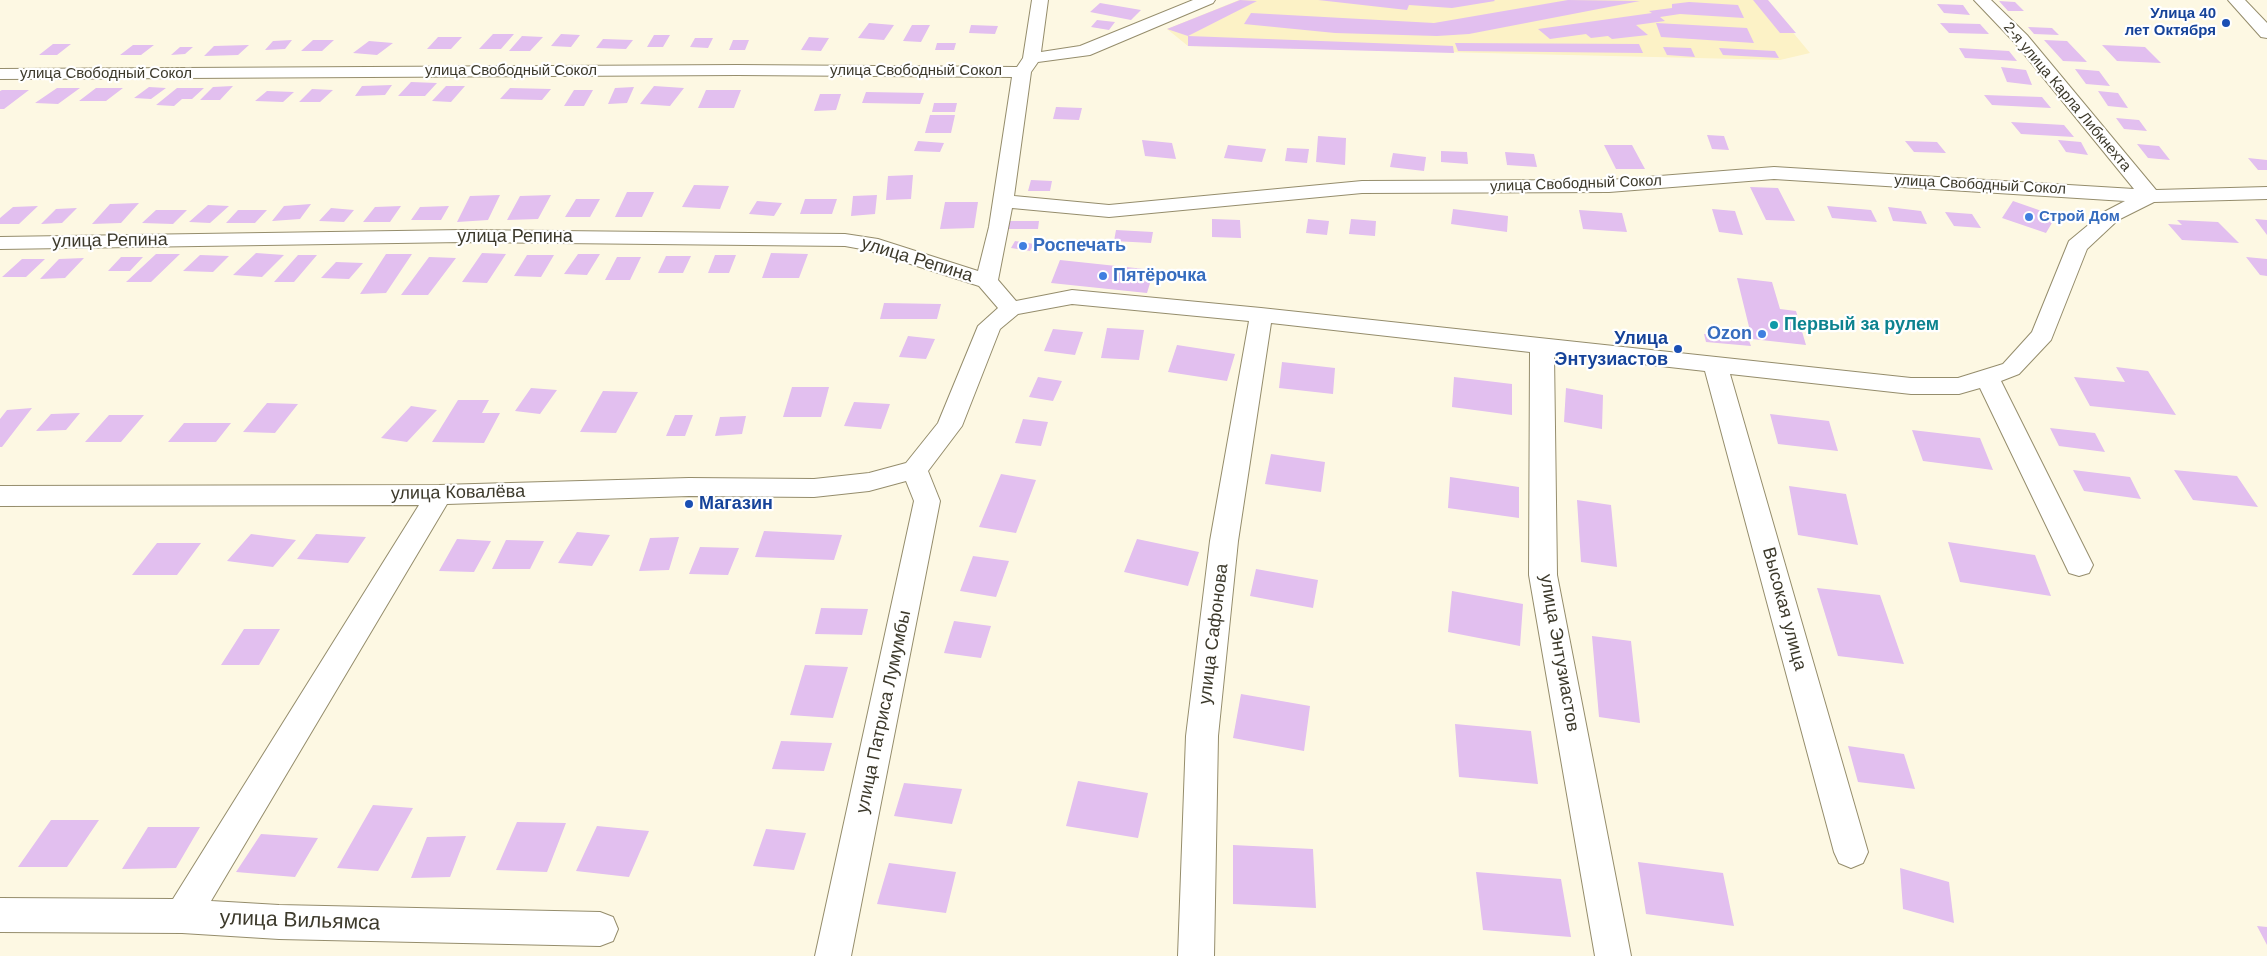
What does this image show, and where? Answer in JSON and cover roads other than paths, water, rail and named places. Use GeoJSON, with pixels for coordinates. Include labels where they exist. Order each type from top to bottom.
{"type":"FeatureCollection","features":[{"type":"Feature","properties":{"kind":"street"},"geometry":{"type":"LineString","coordinates":[[987,281],[1040,0]]}},
{"type":"Feature","properties":{"kind":"street","name":"улица Свободный Сокол"},"geometry":{"type":"LineString","coordinates":[[0,74],[727,70],[1027,65],[1084,51],[1207,0]]}},
{"type":"Feature","properties":{"kind":"street","name":"2-я улица Карла Либкнехта"},"geometry":{"type":"LineString","coordinates":[[1982,0],[2021,39],[2150,196]]}},
{"type":"Feature","properties":{"kind":"street"},"geometry":{"type":"LineString","coordinates":[[2236,0],[2267,33]]}},
{"type":"Feature","properties":{"kind":"street","name":"улица Свободный Сокол"},"geometry":{"type":"LineString","coordinates":[[1003,201],[1109,212],[1362,187],[1609,186],[1774,173],[2150,196],[2267,193]]}},
{"type":"Feature","properties":{"kind":"street"},"geometry":{"type":"LineString","coordinates":[[915,470],[949,426],[990,326],[1011,309],[1072,297],[1261,315],[1911,386],[1959,386],[2011,369],[2042,335],[2078,246],[2111,216],[2150,196]]}},
{"type":"Feature","properties":{"kind":"street","name":"улица Репина"},"geometry":{"type":"LineString","coordinates":[[0,243],[463,236],[845,240],[870,244],[987,281],[1011,309]]}},
{"type":"Feature","properties":{"kind":"street","name":"улица Сафонова"},"geometry":{"type":"LineString","coordinates":[[1196,956],[1202,736],[1224,541],[1261,315]]}},
{"type":"Feature","properties":{"kind":"street","name":"улица Энтузиастов"},"geometry":{"type":"LineString","coordinates":[[1542,346],[1543,575],[1613,956]]}},
{"type":"Feature","properties":{"kind":"street","name":"Высокая улица"},"geometry":{"type":"LineString","coordinates":[[1716,366],[1851,852]]}},
{"type":"Feature","properties":{"kind":"street"},"geometry":{"type":"LineString","coordinates":[[1987,377],[2079,565]]}},
{"type":"Feature","properties":{"kind":"street","name":"улица Ковалёва"},"geometry":{"type":"LineString","coordinates":[[0,496],[439,495],[689,487],[814,488],[869,482],[915,470]]}},
{"type":"Feature","properties":{"kind":"street","name":"улица Патриса Лумумбы"},"geometry":{"type":"LineString","coordinates":[[833,956],[927,501],[915,470]]}},
{"type":"Feature","properties":{"kind":"street"},"geometry":{"type":"LineString","coordinates":[[182,916],[439,495]]}},
{"type":"Feature","properties":{"kind":"street","name":"улица Вильямса"},"geometry":{"type":"LineString","coordinates":[[0,915],[182,916],[279,922],[600,929]]}},
{"type":"Feature","properties":{"kind":"place","name":"Улица 40 лет Октября"},"geometry":{"type":"Point","coordinates":[2226,23]}},
{"type":"Feature","properties":{"kind":"place","name":"Строй Дом"},"geometry":{"type":"Point","coordinates":[2029,217]}},
{"type":"Feature","properties":{"kind":"place","name":"Роспечать"},"geometry":{"type":"Point","coordinates":[1023,246]}},
{"type":"Feature","properties":{"kind":"place","name":"Пятёрочка"},"geometry":{"type":"Point","coordinates":[1103,276]}},
{"type":"Feature","properties":{"kind":"place","name":"Первый за рулем"},"geometry":{"type":"Point","coordinates":[1774,325]}},
{"type":"Feature","properties":{"kind":"place","name":"Ozon"},"geometry":{"type":"Point","coordinates":[1762,334]}},
{"type":"Feature","properties":{"kind":"place","name":"Улица Энтузиастов"},"geometry":{"type":"Point","coordinates":[1678,349]}},
{"type":"Feature","properties":{"kind":"place","name":"Магазин"},"geometry":{"type":"Point","coordinates":[689,504]}}]}
